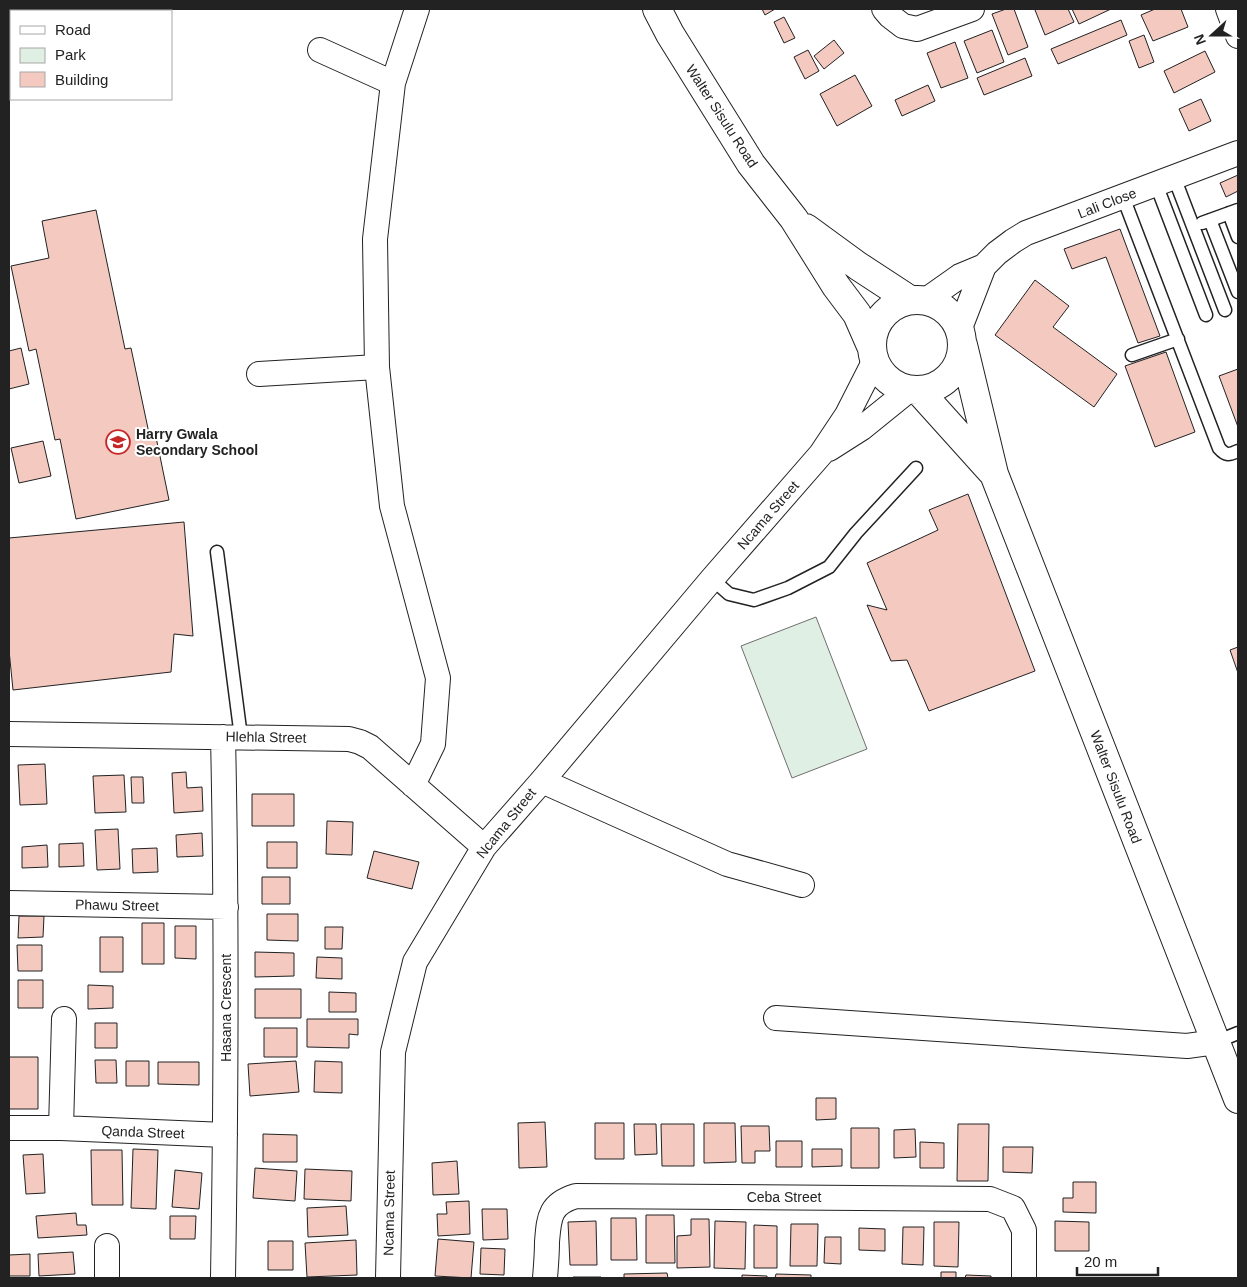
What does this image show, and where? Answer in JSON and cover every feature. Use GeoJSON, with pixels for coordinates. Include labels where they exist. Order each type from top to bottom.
{"type":"FeatureCollection","features":[{"type":"Feature","properties":{"kind":"street"},"geometry":{"type":"LineString","coordinates":[[413,785],[433,744],[438,678],[392,506],[377,367],[375,239],[393,83],[417,9]]}},
{"type":"Feature","properties":{"kind":"street","name":"Walter Sisulu Road"},"geometry":{"type":"LineString","coordinates":[[657,9],[670,34],[751,164],[794,218],[836,286],[857,314],[873,354]]}},
{"type":"Feature","properties":{"kind":"street"},"geometry":{"type":"LineString","coordinates":[[884,9],[903,26],[917,29],[972,9]]}},
{"type":"Feature","properties":{"kind":"street"},"geometry":{"type":"LineString","coordinates":[[1228,9],[1238,36]]}},
{"type":"Feature","properties":{"kind":"street"},"geometry":{"type":"LineString","coordinates":[[320,50],[393,83]]}},
{"type":"Feature","properties":{"kind":"street","name":"Lali Close"},"geometry":{"type":"LineString","coordinates":[[918,300],[960,276],[984,266],[997,253],[1026,234],[1238,153]]}},
{"type":"Feature","properties":{"kind":"street","name":"Walter Sisulu Road"},"geometry":{"type":"LineString","coordinates":[[794,218],[858,266],[918,300]]}},
{"type":"Feature","properties":{"kind":"street","name":"Lali Close"},"geometry":{"type":"LineString","coordinates":[[962,336],[984,266]]}},
{"type":"Feature","properties":{"kind":"street"},"geometry":{"type":"LineString","coordinates":[[918,300],[947,309],[962,336],[960,362],[950,377],[936,387],[914,390],[899,387],[891,382],[873,354],[874,330],[882,315],[894,305],[918,300]]}},
{"type":"Feature","properties":{"kind":"street","name":"Walter Sisulu Road"},"geometry":{"type":"LineString","coordinates":[[962,336],[994,474],[1227,1038],[1238,1099]]}},
{"type":"Feature","properties":{"kind":"street","name":"Ncama Street"},"geometry":{"type":"LineString","coordinates":[[388,1278],[393,1052],[415,962],[484,847],[821,454],[847,415],[873,354]]}},
{"type":"Feature","properties":{"kind":"street"},"geometry":{"type":"LineString","coordinates":[[259,374],[377,367]]}},
{"type":"Feature","properties":{"kind":"street","name":"Walter Sisulu Road"},"geometry":{"type":"LineString","coordinates":[[914,390],[994,474]]}},
{"type":"Feature","properties":{"kind":"street","name":"Ncama Street"},"geometry":{"type":"LineString","coordinates":[[821,454],[862,428],[914,390]]}},
{"type":"Feature","properties":{"kind":"street","name":"Hlehla Street"},"geometry":{"type":"LineString","coordinates":[[9,734],[349,739],[370,747],[484,847]]}},
{"type":"Feature","properties":{"kind":"street","name":"Hasana Crescent"},"geometry":{"type":"LineString","coordinates":[[223,1278],[226,907],[232,737]]}},
{"type":"Feature","properties":{"kind":"street"},"geometry":{"type":"LineString","coordinates":[[542,781],[727,864],[802,885]]}},
{"type":"Feature","properties":{"kind":"street","name":"Phawu Street"},"geometry":{"type":"LineString","coordinates":[[9,903],[226,907]]}},
{"type":"Feature","properties":{"kind":"street"},"geometry":{"type":"LineString","coordinates":[[776,1018],[1187,1046],[1227,1038]]}},
{"type":"Feature","properties":{"kind":"street"},"geometry":{"type":"LineString","coordinates":[[61,1128],[64,1019]]}},
{"type":"Feature","properties":{"kind":"street","name":"Qanda Street"},"geometry":{"type":"LineString","coordinates":[[9,1128],[61,1128],[225,1135]]}},
{"type":"Feature","properties":{"kind":"street","name":"Ceba Street"},"geometry":{"type":"LineString","coordinates":[[545,1278],[549,1220],[553,1211],[560,1204],[576,1196],[990,1199],[1013,1208],[1024,1230],[1024,1278]]}},
{"type":"Feature","properties":{"kind":"street"},"geometry":{"type":"LineString","coordinates":[[107,1246],[107,1278]]}},
{"type":"Feature","properties":{"kind":"lane"},"geometry":{"type":"LineString","coordinates":[[1165,181],[1193,226],[1225,310]]}},
{"type":"Feature","properties":{"kind":"lane"},"geometry":{"type":"LineString","coordinates":[[1165,181],[1206,315]]}},
{"type":"Feature","properties":{"kind":"lane"},"geometry":{"type":"LineString","coordinates":[[1124,196],[1219,448],[1223,453],[1230,455],[1238,451]]}},
{"type":"Feature","properties":{"kind":"lane"},"geometry":{"type":"LineString","coordinates":[[1193,226],[1233,211],[1238,237]]}},
{"type":"Feature","properties":{"kind":"lane"},"geometry":{"type":"LineString","coordinates":[[1210,220],[1238,292]]}},
{"type":"Feature","properties":{"kind":"lane"},"geometry":{"type":"LineString","coordinates":[[1132,355],[1178,339]]}},
{"type":"Feature","properties":{"kind":"lane"},"geometry":{"type":"LineString","coordinates":[[712,580],[728,594],[754,600],[788,588],[829,567],[856,533],[916,468]]}},
{"type":"Feature","properties":{"kind":"lane"},"geometry":{"type":"LineString","coordinates":[[216,552],[232,737]]}},
{"type":"Feature","properties":{"kind":"green space"},"geometry":{"type":"Polygon","coordinates":[[[816,617],[867,749],[792,778],[741,646],[816,617]]]}},
{"type":"Feature","properties":{"kind":"building"},"geometry":{"type":"Polygon","coordinates":[[[762,9],[775,9],[765,15],[762,9]]]}},
{"type":"Feature","properties":{"kind":"building"},"geometry":{"type":"Polygon","coordinates":[[[1006,9],[1014,9],[1028,47],[1008,55],[992,14],[1006,9]]]}},
{"type":"Feature","properties":{"kind":"building"},"geometry":{"type":"Polygon","coordinates":[[[1068,9],[1074,22],[1045,35],[1035,10],[1068,9]]]}},
{"type":"Feature","properties":{"kind":"building"},"geometry":{"type":"Polygon","coordinates":[[[1072,9],[1111,9],[1079,24],[1072,9]]]}},
{"type":"Feature","properties":{"kind":"building"},"geometry":{"type":"Polygon","coordinates":[[[1155,9],[1181,9],[1188,27],[1153,41],[1141,15],[1155,9]]]}},
{"type":"Feature","properties":{"kind":"building"},"geometry":{"type":"Polygon","coordinates":[[[784,17],[795,38],[784,43],[774,22],[784,17]]]}},
{"type":"Feature","properties":{"kind":"building"},"geometry":{"type":"Polygon","coordinates":[[[1121,20],[1127,35],[1058,64],[1051,49],[1121,20]]]}},
{"type":"Feature","properties":{"kind":"building"},"geometry":{"type":"Polygon","coordinates":[[[992,30],[1004,62],[977,73],[964,41],[992,30]]]}},
{"type":"Feature","properties":{"kind":"building"},"geometry":{"type":"Polygon","coordinates":[[[1144,35],[1154,62],[1139,68],[1129,41],[1144,35]]]}},
{"type":"Feature","properties":{"kind":"building"},"geometry":{"type":"Polygon","coordinates":[[[834,40],[844,53],[824,69],[814,56],[834,40]]]}},
{"type":"Feature","properties":{"kind":"building"},"geometry":{"type":"Polygon","coordinates":[[[955,42],[968,78],[941,88],[927,53],[955,42]]]}},
{"type":"Feature","properties":{"kind":"building"},"geometry":{"type":"Polygon","coordinates":[[[808,50],[819,71],[805,79],[794,57],[808,50]]]}},
{"type":"Feature","properties":{"kind":"building"},"geometry":{"type":"Polygon","coordinates":[[[1205,51],[1215,72],[1174,93],[1164,71],[1205,51]]]}},
{"type":"Feature","properties":{"kind":"building"},"geometry":{"type":"Polygon","coordinates":[[[1025,58],[1032,76],[984,95],[977,78],[1025,58]]]}},
{"type":"Feature","properties":{"kind":"building"},"geometry":{"type":"Polygon","coordinates":[[[855,75],[872,106],[837,126],[820,94],[855,75]]]}},
{"type":"Feature","properties":{"kind":"building"},"geometry":{"type":"Polygon","coordinates":[[[928,85],[935,101],[902,116],[895,100],[928,85]]]}},
{"type":"Feature","properties":{"kind":"building"},"geometry":{"type":"Polygon","coordinates":[[[1201,99],[1211,121],[1189,131],[1179,109],[1201,99]]]}},
{"type":"Feature","properties":{"kind":"building"},"geometry":{"type":"Polygon","coordinates":[[[1238,175],[1238,191],[1226,197],[1220,183],[1238,175]]]}},
{"type":"Feature","properties":{"kind":"building"},"geometry":{"type":"Polygon","coordinates":[[[96,210],[125,349],[131,348],[150,438],[156,437],[169,500],[76,519],[60,439],[55,440],[36,349],[29,351],[11,266],[49,258],[42,221],[96,210]]]}},
{"type":"Feature","properties":{"kind":"building"},"geometry":{"type":"Polygon","coordinates":[[[1120,229],[1160,336],[1138,343],[1106,257],[1072,269],[1064,249],[1120,229]]]}},
{"type":"Feature","properties":{"kind":"building"},"geometry":{"type":"Polygon","coordinates":[[[1035,280],[1069,306],[1053,327],[1117,374],[1094,407],[995,335],[1035,280]]]}},
{"type":"Feature","properties":{"kind":"building"},"geometry":{"type":"Polygon","coordinates":[[[21,348],[29,384],[9,389],[9,351],[21,348]]]}},
{"type":"Feature","properties":{"kind":"building"},"geometry":{"type":"Polygon","coordinates":[[[1166,352],[1195,432],[1155,447],[1125,366],[1166,352]]]}},
{"type":"Feature","properties":{"kind":"building"},"geometry":{"type":"Polygon","coordinates":[[[1238,369],[1238,427],[1219,376],[1238,369]]]}},
{"type":"Feature","properties":{"kind":"building"},"geometry":{"type":"Polygon","coordinates":[[[43,441],[51,476],[19,483],[11,448],[43,441]]]}},
{"type":"Feature","properties":{"kind":"building"},"geometry":{"type":"Polygon","coordinates":[[[968,494],[1035,671],[929,711],[907,660],[891,661],[867,605],[887,610],[867,563],[938,530],[929,510],[968,494]]]}},
{"type":"Feature","properties":{"kind":"building"},"geometry":{"type":"Polygon","coordinates":[[[184,522],[193,636],[174,634],[171,672],[13,690],[9,650],[9,538],[184,522]]]}},
{"type":"Feature","properties":{"kind":"building"},"geometry":{"type":"Polygon","coordinates":[[[1238,647],[1238,673],[1230,650],[1238,647]]]}},
{"type":"Feature","properties":{"kind":"building"},"geometry":{"type":"Polygon","coordinates":[[[45,764],[47,804],[20,805],[18,765],[45,764]]]}},
{"type":"Feature","properties":{"kind":"building"},"geometry":{"type":"Polygon","coordinates":[[[186,772],[187,788],[202,787],[203,811],[174,813],[172,773],[186,772]]]}},
{"type":"Feature","properties":{"kind":"building"},"geometry":{"type":"Polygon","coordinates":[[[124,775],[126,812],[95,813],[93,776],[124,775]]]}},
{"type":"Feature","properties":{"kind":"building"},"geometry":{"type":"Polygon","coordinates":[[[131,777],[143,777],[144,803],[132,803],[131,777]]]}},
{"type":"Feature","properties":{"kind":"building"},"geometry":{"type":"Polygon","coordinates":[[[252,794],[294,794],[294,826],[252,826],[252,794]]]}},
{"type":"Feature","properties":{"kind":"building"},"geometry":{"type":"Polygon","coordinates":[[[327,821],[353,822],[352,855],[326,854],[327,821]]]}},
{"type":"Feature","properties":{"kind":"building"},"geometry":{"type":"Polygon","coordinates":[[[118,829],[120,869],[97,870],[95,830],[118,829]]]}},
{"type":"Feature","properties":{"kind":"building"},"geometry":{"type":"Polygon","coordinates":[[[202,833],[203,856],[177,857],[176,835],[202,833]]]}},
{"type":"Feature","properties":{"kind":"building"},"geometry":{"type":"Polygon","coordinates":[[[267,842],[297,842],[297,868],[267,868],[267,842]]]}},
{"type":"Feature","properties":{"kind":"building"},"geometry":{"type":"Polygon","coordinates":[[[83,843],[84,866],[59,867],[59,844],[83,843]]]}},
{"type":"Feature","properties":{"kind":"building"},"geometry":{"type":"Polygon","coordinates":[[[47,845],[48,867],[22,868],[22,847],[47,845]]]}},
{"type":"Feature","properties":{"kind":"building"},"geometry":{"type":"Polygon","coordinates":[[[157,848],[158,872],[133,873],[132,849],[157,848]]]}},
{"type":"Feature","properties":{"kind":"building"},"geometry":{"type":"Polygon","coordinates":[[[374,851],[419,862],[412,889],[367,878],[374,851]]]}},
{"type":"Feature","properties":{"kind":"building"},"geometry":{"type":"Polygon","coordinates":[[[262,877],[290,877],[290,904],[262,904],[262,877]]]}},
{"type":"Feature","properties":{"kind":"building"},"geometry":{"type":"Polygon","coordinates":[[[267,914],[298,914],[298,941],[267,940],[267,914]]]}},
{"type":"Feature","properties":{"kind":"building"},"geometry":{"type":"Polygon","coordinates":[[[19,916],[44,916],[43,937],[18,938],[19,916]]]}},
{"type":"Feature","properties":{"kind":"building"},"geometry":{"type":"Polygon","coordinates":[[[142,923],[164,923],[164,964],[142,964],[142,923]]]}},
{"type":"Feature","properties":{"kind":"building"},"geometry":{"type":"Polygon","coordinates":[[[175,926],[196,926],[196,959],[175,958],[175,926]]]}},
{"type":"Feature","properties":{"kind":"building"},"geometry":{"type":"Polygon","coordinates":[[[325,927],[343,927],[342,949],[325,949],[325,927]]]}},
{"type":"Feature","properties":{"kind":"building"},"geometry":{"type":"Polygon","coordinates":[[[100,937],[123,937],[123,972],[100,972],[100,937]]]}},
{"type":"Feature","properties":{"kind":"building"},"geometry":{"type":"Polygon","coordinates":[[[17,945],[42,945],[42,971],[18,971],[17,945]]]}},
{"type":"Feature","properties":{"kind":"building"},"geometry":{"type":"Polygon","coordinates":[[[255,952],[294,953],[294,976],[255,977],[255,952]]]}},
{"type":"Feature","properties":{"kind":"building"},"geometry":{"type":"Polygon","coordinates":[[[317,957],[342,958],[342,979],[316,978],[317,957]]]}},
{"type":"Feature","properties":{"kind":"building"},"geometry":{"type":"Polygon","coordinates":[[[18,980],[43,980],[43,1008],[18,1008],[18,980]]]}},
{"type":"Feature","properties":{"kind":"building"},"geometry":{"type":"Polygon","coordinates":[[[88,985],[113,986],[113,1008],[88,1009],[88,985]]]}},
{"type":"Feature","properties":{"kind":"building"},"geometry":{"type":"Polygon","coordinates":[[[255,989],[301,989],[301,1018],[255,1018],[255,989]]]}},
{"type":"Feature","properties":{"kind":"building"},"geometry":{"type":"Polygon","coordinates":[[[329,992],[356,993],[356,1012],[329,1012],[329,992]]]}},
{"type":"Feature","properties":{"kind":"building"},"geometry":{"type":"Polygon","coordinates":[[[307,1019],[358,1019],[358,1035],[349,1034],[349,1048],[307,1047],[307,1019]]]}},
{"type":"Feature","properties":{"kind":"building"},"geometry":{"type":"Polygon","coordinates":[[[95,1023],[117,1023],[117,1048],[95,1048],[95,1023]]]}},
{"type":"Feature","properties":{"kind":"building"},"geometry":{"type":"Polygon","coordinates":[[[264,1028],[297,1028],[297,1057],[264,1057],[264,1028]]]}},
{"type":"Feature","properties":{"kind":"building"},"geometry":{"type":"Polygon","coordinates":[[[9,1057],[38,1057],[38,1109],[9,1109],[9,1057]]]}},
{"type":"Feature","properties":{"kind":"building"},"geometry":{"type":"Polygon","coordinates":[[[95,1060],[116,1060],[117,1083],[96,1083],[95,1060]]]}},
{"type":"Feature","properties":{"kind":"building"},"geometry":{"type":"Polygon","coordinates":[[[126,1061],[149,1061],[149,1086],[126,1086],[126,1061]]]}},
{"type":"Feature","properties":{"kind":"building"},"geometry":{"type":"Polygon","coordinates":[[[296,1061],[299,1092],[250,1096],[248,1064],[296,1061]]]}},
{"type":"Feature","properties":{"kind":"building"},"geometry":{"type":"Polygon","coordinates":[[[315,1061],[342,1062],[342,1093],[314,1092],[315,1061]]]}},
{"type":"Feature","properties":{"kind":"building"},"geometry":{"type":"Polygon","coordinates":[[[158,1062],[199,1062],[199,1085],[158,1084],[158,1062]]]}},
{"type":"Feature","properties":{"kind":"building"},"geometry":{"type":"Polygon","coordinates":[[[816,1098],[836,1098],[836,1119],[816,1120],[816,1098]]]}},
{"type":"Feature","properties":{"kind":"building"},"geometry":{"type":"Polygon","coordinates":[[[545,1122],[547,1167],[519,1168],[518,1123],[545,1122]]]}},
{"type":"Feature","properties":{"kind":"building"},"geometry":{"type":"Polygon","coordinates":[[[595,1123],[624,1123],[624,1159],[595,1159],[595,1123]]]}},
{"type":"Feature","properties":{"kind":"building"},"geometry":{"type":"Polygon","coordinates":[[[704,1123],[735,1123],[736,1162],[704,1163],[704,1123]]]}},
{"type":"Feature","properties":{"kind":"building"},"geometry":{"type":"Polygon","coordinates":[[[634,1124],[656,1124],[657,1154],[635,1155],[634,1124]]]}},
{"type":"Feature","properties":{"kind":"building"},"geometry":{"type":"Polygon","coordinates":[[[661,1124],[694,1124],[694,1166],[662,1166],[661,1124]]]}},
{"type":"Feature","properties":{"kind":"building"},"geometry":{"type":"Polygon","coordinates":[[[958,1124],[989,1124],[988,1181],[957,1181],[958,1124]]]}},
{"type":"Feature","properties":{"kind":"building"},"geometry":{"type":"Polygon","coordinates":[[[741,1126],[769,1126],[770,1151],[755,1151],[755,1163],[742,1163],[741,1126]]]}},
{"type":"Feature","properties":{"kind":"building"},"geometry":{"type":"Polygon","coordinates":[[[851,1128],[879,1128],[879,1168],[851,1168],[851,1128]]]}},
{"type":"Feature","properties":{"kind":"building"},"geometry":{"type":"Polygon","coordinates":[[[915,1129],[916,1157],[894,1158],[894,1130],[915,1129]]]}},
{"type":"Feature","properties":{"kind":"building"},"geometry":{"type":"Polygon","coordinates":[[[263,1134],[297,1135],[297,1162],[263,1162],[263,1134]]]}},
{"type":"Feature","properties":{"kind":"building"},"geometry":{"type":"Polygon","coordinates":[[[776,1141],[802,1141],[802,1167],[776,1167],[776,1141]]]}},
{"type":"Feature","properties":{"kind":"building"},"geometry":{"type":"Polygon","coordinates":[[[920,1142],[944,1143],[944,1168],[920,1168],[920,1142]]]}},
{"type":"Feature","properties":{"kind":"building"},"geometry":{"type":"Polygon","coordinates":[[[1003,1147],[1033,1147],[1032,1173],[1003,1172],[1003,1147]]]}},
{"type":"Feature","properties":{"kind":"building"},"geometry":{"type":"Polygon","coordinates":[[[133,1149],[158,1150],[156,1209],[131,1208],[133,1149]]]}},
{"type":"Feature","properties":{"kind":"building"},"geometry":{"type":"Polygon","coordinates":[[[812,1149],[842,1149],[842,1166],[812,1167],[812,1149]]]}},
{"type":"Feature","properties":{"kind":"building"},"geometry":{"type":"Polygon","coordinates":[[[91,1150],[122,1150],[123,1205],[92,1205],[91,1150]]]}},
{"type":"Feature","properties":{"kind":"building"},"geometry":{"type":"Polygon","coordinates":[[[43,1154],[45,1193],[26,1194],[23,1155],[43,1154]]]}},
{"type":"Feature","properties":{"kind":"building"},"geometry":{"type":"Polygon","coordinates":[[[457,1161],[459,1194],[433,1195],[432,1163],[457,1161]]]}},
{"type":"Feature","properties":{"kind":"building"},"geometry":{"type":"Polygon","coordinates":[[[255,1168],[297,1171],[295,1201],[253,1198],[255,1168]]]}},
{"type":"Feature","properties":{"kind":"building"},"geometry":{"type":"Polygon","coordinates":[[[305,1169],[352,1171],[351,1201],[304,1199],[305,1169]]]}},
{"type":"Feature","properties":{"kind":"building"},"geometry":{"type":"Polygon","coordinates":[[[175,1170],[202,1173],[199,1209],[172,1207],[175,1170]]]}},
{"type":"Feature","properties":{"kind":"building"},"geometry":{"type":"Polygon","coordinates":[[[1073,1182],[1096,1182],[1096,1213],[1063,1212],[1063,1198],[1073,1198],[1073,1182]]]}},
{"type":"Feature","properties":{"kind":"building"},"geometry":{"type":"Polygon","coordinates":[[[469,1201],[470,1234],[438,1236],[437,1214],[447,1214],[446,1202],[469,1201]]]}},
{"type":"Feature","properties":{"kind":"building"},"geometry":{"type":"Polygon","coordinates":[[[346,1206],[348,1235],[308,1237],[307,1208],[346,1206]]]}},
{"type":"Feature","properties":{"kind":"building"},"geometry":{"type":"Polygon","coordinates":[[[482,1209],[507,1209],[508,1239],[483,1240],[482,1209]]]}},
{"type":"Feature","properties":{"kind":"building"},"geometry":{"type":"Polygon","coordinates":[[[76,1213],[77,1225],[86,1225],[87,1235],[38,1238],[36,1216],[76,1213]]]}},
{"type":"Feature","properties":{"kind":"building"},"geometry":{"type":"Polygon","coordinates":[[[646,1215],[674,1215],[675,1263],[646,1263],[646,1215]]]}},
{"type":"Feature","properties":{"kind":"building"},"geometry":{"type":"Polygon","coordinates":[[[170,1216],[196,1216],[195,1239],[170,1239],[170,1216]]]}},
{"type":"Feature","properties":{"kind":"building"},"geometry":{"type":"Polygon","coordinates":[[[611,1218],[636,1218],[637,1260],[611,1260],[611,1218]]]}},
{"type":"Feature","properties":{"kind":"building"},"geometry":{"type":"Polygon","coordinates":[[[691,1219],[709,1219],[710,1267],[677,1268],[677,1236],[691,1235],[691,1219]]]}},
{"type":"Feature","properties":{"kind":"building"},"geometry":{"type":"Polygon","coordinates":[[[596,1221],[597,1265],[570,1265],[568,1222],[596,1221]]]}},
{"type":"Feature","properties":{"kind":"building"},"geometry":{"type":"Polygon","coordinates":[[[715,1221],[746,1222],[745,1269],[714,1268],[715,1221]]]}},
{"type":"Feature","properties":{"kind":"building"},"geometry":{"type":"Polygon","coordinates":[[[1055,1221],[1089,1222],[1089,1251],[1055,1251],[1055,1221]]]}},
{"type":"Feature","properties":{"kind":"building"},"geometry":{"type":"Polygon","coordinates":[[[934,1222],[959,1222],[958,1267],[934,1266],[934,1222]]]}},
{"type":"Feature","properties":{"kind":"building"},"geometry":{"type":"Polygon","coordinates":[[[791,1224],[818,1224],[817,1266],[790,1266],[791,1224]]]}},
{"type":"Feature","properties":{"kind":"building"},"geometry":{"type":"Polygon","coordinates":[[[754,1225],[777,1226],[777,1268],[754,1268],[754,1225]]]}},
{"type":"Feature","properties":{"kind":"building"},"geometry":{"type":"Polygon","coordinates":[[[903,1227],[924,1227],[923,1265],[902,1264],[903,1227]]]}},
{"type":"Feature","properties":{"kind":"building"},"geometry":{"type":"Polygon","coordinates":[[[859,1228],[885,1229],[885,1251],[859,1250],[859,1228]]]}},
{"type":"Feature","properties":{"kind":"building"},"geometry":{"type":"Polygon","coordinates":[[[825,1237],[841,1237],[841,1264],[824,1263],[825,1237]]]}},
{"type":"Feature","properties":{"kind":"building"},"geometry":{"type":"Polygon","coordinates":[[[438,1239],[474,1242],[471,1278],[435,1276],[438,1239]]]}},
{"type":"Feature","properties":{"kind":"building"},"geometry":{"type":"Polygon","coordinates":[[[356,1240],[357,1275],[307,1277],[305,1243],[356,1240]]]}},
{"type":"Feature","properties":{"kind":"building"},"geometry":{"type":"Polygon","coordinates":[[[268,1241],[293,1241],[293,1270],[268,1270],[268,1241]]]}},
{"type":"Feature","properties":{"kind":"building"},"geometry":{"type":"Polygon","coordinates":[[[481,1248],[505,1249],[504,1275],[480,1274],[481,1248]]]}},
{"type":"Feature","properties":{"kind":"building"},"geometry":{"type":"Polygon","coordinates":[[[73,1252],[75,1274],[39,1276],[38,1254],[73,1252]]]}},
{"type":"Feature","properties":{"kind":"building"},"geometry":{"type":"Polygon","coordinates":[[[30,1254],[30,1276],[9,1276],[9,1255],[30,1254]]]}},
{"type":"Feature","properties":{"kind":"building"},"geometry":{"type":"Polygon","coordinates":[[[941,1272],[956,1272],[956,1278],[941,1278],[941,1272]]]}},
{"type":"Feature","properties":{"kind":"building"},"geometry":{"type":"Polygon","coordinates":[[[667,1273],[668,1278],[624,1278],[624,1274],[667,1273]]]}},
{"type":"Feature","properties":{"kind":"building"},"geometry":{"type":"Polygon","coordinates":[[[776,1274],[811,1275],[811,1278],[775,1278],[776,1274]]]}},
{"type":"Feature","properties":{"kind":"building"},"geometry":{"type":"Polygon","coordinates":[[[742,1275],[767,1276],[767,1278],[742,1278],[742,1275]]]}},
{"type":"Feature","properties":{"kind":"building"},"geometry":{"type":"Polygon","coordinates":[[[966,1275],[991,1276],[991,1278],[965,1278],[966,1275]]]}},
{"type":"Feature","properties":{"kind":"building"},"geometry":{"type":"Polygon","coordinates":[[[601,1277],[601,1278],[573,1278],[601,1277]]]}},
{"type":"Feature","properties":{"kind":"place","name":"Harry Gwala Secondary School"},"geometry":{"type":"Point","coordinates":[118,442]}}]}
